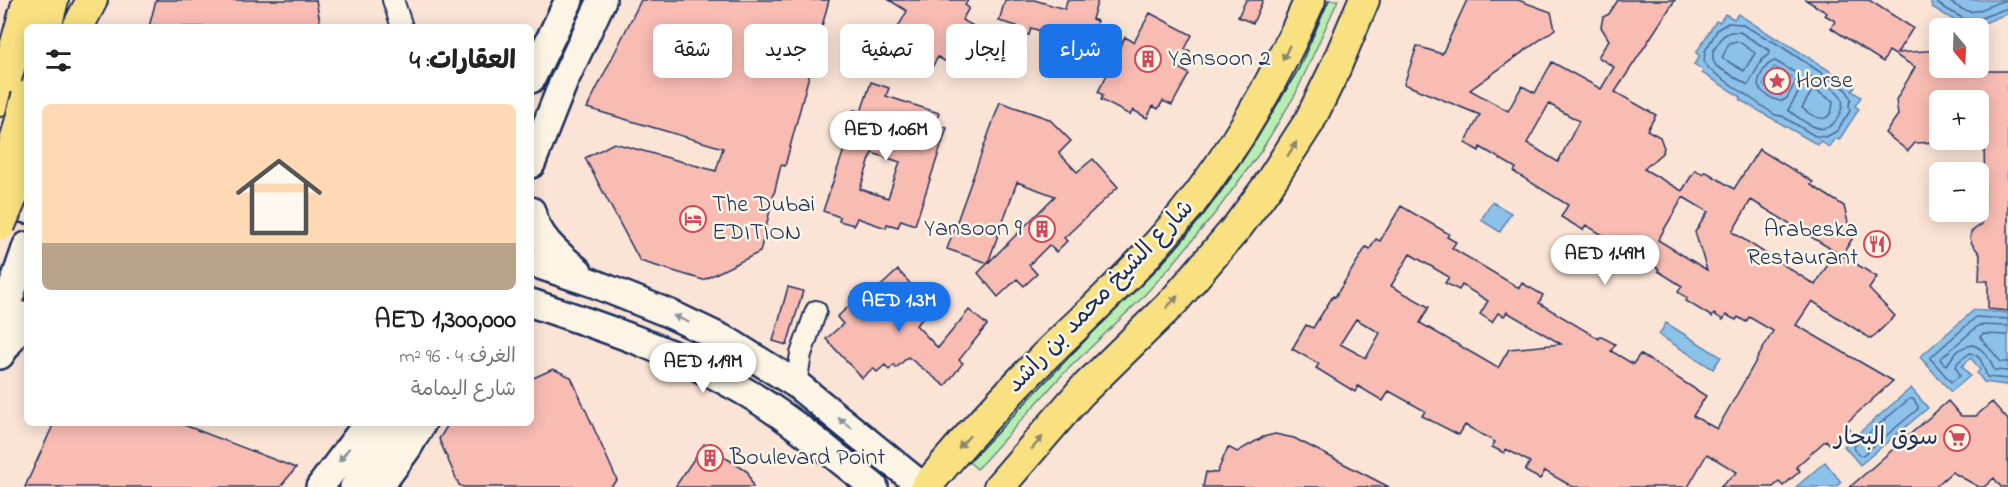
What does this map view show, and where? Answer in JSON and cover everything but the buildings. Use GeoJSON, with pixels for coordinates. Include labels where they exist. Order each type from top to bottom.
{"type":"FeatureCollection","features":[{"type":"Feature","properties":{"kind":"main road"},"geometry":{"type":"LineString","coordinates":[[0,101],[28,0]]}},
{"type":"Feature","properties":{"kind":"main road"},"geometry":{"type":"LineString","coordinates":[[47,24],[53,0]]}},
{"type":"Feature","properties":{"kind":"main road"},"geometry":{"type":"LineString","coordinates":[[79,24],[92,0]]}},
{"type":"Feature","properties":{"kind":"main road","name":"شارع الشيخ محمد بن راشد"},"geometry":{"type":"LineString","coordinates":[[925,487],[999,403],[1128,275],[1196,199],[1254,112],[1280,67],[1310,0]]}},
{"type":"Feature","properties":{"kind":"main road"},"geometry":{"type":"LineString","coordinates":[[999,487],[1081,392],[1174,301],[1238,226],[1267,187],[1309,122],[1334,71],[1364,0]]}},
{"type":"Feature","properties":{"kind":"main road"},"geometry":{"type":"LineString","coordinates":[[0,199],[24,107]]}},
{"type":"Feature","properties":{"kind":"main road"},"geometry":{"type":"LineString","coordinates":[[0,225],[24,168]]}},
{"type":"Feature","properties":{"kind":"street"},"geometry":{"type":"LineString","coordinates":[[78,24],[84,0]]}},
{"type":"Feature","properties":{"kind":"street"},"geometry":{"type":"LineString","coordinates":[[393,0],[401,24]]}},
{"type":"Feature","properties":{"kind":"street"},"geometry":{"type":"LineString","coordinates":[[534,73],[569,0]]}},
{"type":"Feature","properties":{"kind":"street"},"geometry":{"type":"LineString","coordinates":[[534,156],[564,81],[602,0]]}},
{"type":"Feature","properties":{"kind":"street"},"geometry":{"type":"LineString","coordinates":[[0,159],[24,163]]}},
{"type":"Feature","properties":{"kind":"street"},"geometry":{"type":"LineString","coordinates":[[0,204],[24,208]]}},
{"type":"Feature","properties":{"kind":"street"},"geometry":{"type":"LineString","coordinates":[[534,219],[544,240],[593,283]]}},
{"type":"Feature","properties":{"kind":"street"},"geometry":{"type":"LineString","coordinates":[[0,324],[24,255]]}},
{"type":"Feature","properties":{"kind":"street"},"geometry":{"type":"LineString","coordinates":[[534,263],[593,283],[698,326],[787,378],[925,487]]}},
{"type":"Feature","properties":{"kind":"street"},"geometry":{"type":"LineString","coordinates":[[534,304],[682,359],[743,391],[800,429],[874,487]]}},
{"type":"Feature","properties":{"kind":"street"},"geometry":{"type":"LineString","coordinates":[[787,378],[801,354],[811,310]]}},
{"type":"Feature","properties":{"kind":"street"},"geometry":{"type":"LineString","coordinates":[[534,321],[555,318],[580,320]]}},
{"type":"Feature","properties":{"kind":"street"},"geometry":{"type":"LineString","coordinates":[[0,355],[24,319]]}},
{"type":"Feature","properties":{"kind":"street"},"geometry":{"type":"LineString","coordinates":[[320,487],[366,426]]}},
{"type":"Feature","properties":{"kind":"street"},"geometry":{"type":"LineString","coordinates":[[354,487],[395,426]]}},
{"type":"Feature","properties":{"kind":"street"},"geometry":{"type":"LineString","coordinates":[[379,487],[420,426]]}},
{"type":"Feature","properties":{"kind":"green space"},"geometry":{"type":"Polygon","coordinates":[[[1319,0],[1338,0],[1295,95],[1261,151],[1216,212],[1171,266],[1139,301],[1063,374],[977,469],[962,456],[1100,316],[1319,0]]]}},
{"type":"Feature","properties":{"kind":"water"},"geometry":{"type":"Polygon","coordinates":[[[1930,0],[2008,0],[2008,13],[1989,21],[1989,18],[1950,18],[1932,7],[1930,0]]]}},
{"type":"Feature","properties":{"kind":"water"},"geometry":{"type":"Polygon","coordinates":[[[1725,14],[1734,19],[1738,14],[1855,87],[1852,91],[1861,97],[1855,106],[1859,109],[1839,140],[1835,138],[1829,147],[1820,141],[1818,145],[1740,100],[1741,97],[1702,73],[1703,70],[1694,64],[1700,56],[1696,53],[1716,21],[1720,22],[1725,14]],[[1774,67],[1763,85],[1781,96],[1792,77],[1774,67]]]}},
{"type":"Feature","properties":{"kind":"water"},"geometry":{"type":"Polygon","coordinates":[[[1492,202],[1511,213],[1500,232],[1481,220],[1492,202]]]}},
{"type":"Feature","properties":{"kind":"water"},"geometry":{"type":"Polygon","coordinates":[[[1974,310],[2008,313],[2008,387],[1984,382],[1977,373],[1980,370],[1971,358],[1962,366],[1970,376],[1951,392],[1920,357],[1974,310]]]}},
{"type":"Feature","properties":{"kind":"water"},"geometry":{"type":"Polygon","coordinates":[[[1666,323],[1721,357],[1713,369],[1659,335],[1666,323]]]}},
{"type":"Feature","properties":{"kind":"water"},"geometry":{"type":"Polygon","coordinates":[[[1911,388],[1928,408],[1860,465],[1844,446],[1911,388]]]}},
{"type":"Feature","properties":{"kind":"water"},"geometry":{"type":"Polygon","coordinates":[[[1825,462],[1841,482],[1836,487],[1796,487],[1825,462]]]}},
{"type":"Feature","properties":{"kind":"tram line"},"geometry":{"type":"LineString","coordinates":[[967,464],[1148,277],[1202,215],[1256,140],[1298,70],[1329,0]]}},
{"type":"Feature","properties":{"kind":"place","name":"Yansoon 2"},"geometry":{"type":"Point","coordinates":[1148,59]}},
{"type":"Feature","properties":{"kind":"place","name":"Horse"},"geometry":{"type":"Point","coordinates":[1777,81]}},
{"type":"Feature","properties":{"kind":"place","name":"The Dubai EDITION"},"geometry":{"type":"Point","coordinates":[693,219]}},
{"type":"Feature","properties":{"kind":"place","name":"Yansoon 9"},"geometry":{"type":"Point","coordinates":[1042,229]}},
{"type":"Feature","properties":{"kind":"place","name":"Arabeska Restaurant"},"geometry":{"type":"Point","coordinates":[1877,244]}},
{"type":"Feature","properties":{"kind":"place","name":"سوق البحار"},"geometry":{"type":"Point","coordinates":[1957,438]}},
{"type":"Feature","properties":{"kind":"place","name":"Boulevard Point"},"geometry":{"type":"Point","coordinates":[710,458]}}]}
